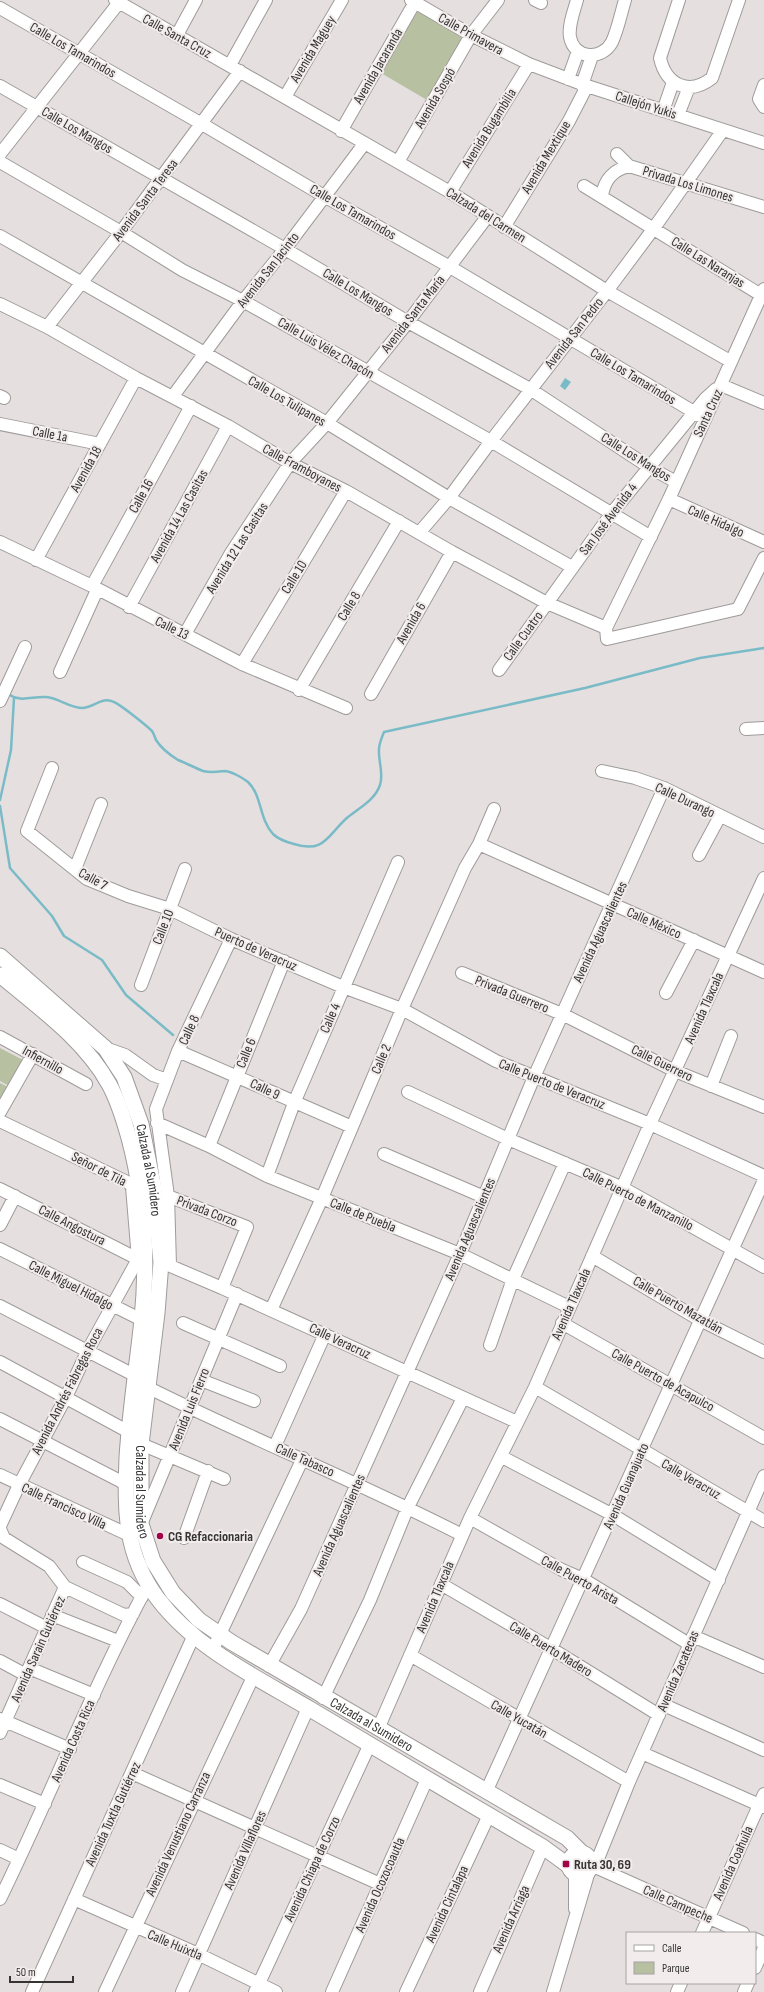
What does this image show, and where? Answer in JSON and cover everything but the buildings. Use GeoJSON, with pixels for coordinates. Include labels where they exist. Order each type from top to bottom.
{"type":"FeatureCollection","features":[{"type":"Feature","properties":{"kind":"main road","name":"Calzada al Sumidero"},"geometry":{"type":"LineString","coordinates":[[0,956],[104,1048],[124,1077],[141,1124],[154,1189],[165,1263],[141,1444],[141,1524],[153,1561],[169,1588],[189,1612],[220,1635],[269,1666],[567,1838],[582,1853],[588,1856],[584,1869],[543,1847],[253,1677],[194,1635],[145,1591],[128,1535],[125,1512],[128,1432],[142,1320],[142,1258],[144,1222],[138,1172],[123,1118],[109,1084],[89,1056],[56,1022],[0,975]]}},
{"type":"Feature","properties":{"kind":"street"},"geometry":{"type":"LineString","coordinates":[[177,35],[196,0]]}},
{"type":"Feature","properties":{"kind":"street","name":"Avenida Santa Teresa"},"geometry":{"type":"LineString","coordinates":[[47,327],[202,124],[235,68],[266,0]]}},
{"type":"Feature","properties":{"kind":"street","name":"Avenida Maguey"},"geometry":{"type":"LineString","coordinates":[[285,97],[342,0]]}},
{"type":"Feature","properties":{"kind":"street","name":"Avenida Sospó"},"geometry":{"type":"LineString","coordinates":[[398,162],[471,35],[498,0]]}},
{"type":"Feature","properties":{"kind":"street"},"geometry":{"type":"LineString","coordinates":[[576,0],[570,35],[572,44],[578,51],[592,56],[602,52],[611,42],[625,0]]}},
{"type":"Feature","properties":{"kind":"street"},"geometry":{"type":"LineString","coordinates":[[679,0],[660,58],[666,75],[673,82],[689,87],[706,83],[712,78],[739,0]]}},
{"type":"Feature","properties":{"kind":"street"},"geometry":{"type":"LineString","coordinates":[[0,154],[79,54],[118,1]]}},
{"type":"Feature","properties":{"kind":"street","name":"Calle Santa Cruz"},"geometry":{"type":"LineString","coordinates":[[118,1],[235,68]]}},
{"type":"Feature","properties":{"kind":"street","name":"Calle Primavera"},"geometry":{"type":"LineString","coordinates":[[413,1],[471,35],[529,64]]}},
{"type":"Feature","properties":{"kind":"street","name":"Avenida Jacaranda"},"geometry":{"type":"LineString","coordinates":[[341,131],[413,1]]}},
{"type":"Feature","properties":{"kind":"street","name":"Calle Los Tamarindos"},"geometry":{"type":"LineString","coordinates":[[0,8],[324,196],[450,266],[699,416]]}},
{"type":"Feature","properties":{"kind":"street"},"geometry":{"type":"LineString","coordinates":[[568,79],[578,51]]}},
{"type":"Feature","properties":{"kind":"street","name":"Avenida Mextique"},"geometry":{"type":"LineString","coordinates":[[504,227],[569,121],[584,86],[592,56]]}},
{"type":"Feature","properties":{"kind":"street","name":"Callejón Yukis"},"geometry":{"type":"LineString","coordinates":[[529,64],[584,86],[723,130],[763,140]]}},
{"type":"Feature","properties":{"kind":"street","name":"Avenida Bugambilia"},"geometry":{"type":"LineString","coordinates":[[450,192],[529,64]]}},
{"type":"Feature","properties":{"kind":"street","name":"Calzada del Carmen"},"geometry":{"type":"LineString","coordinates":[[235,68],[341,131],[450,192],[487,217],[607,291],[730,361]]}},
{"type":"Feature","properties":{"kind":"street"},"geometry":{"type":"LineString","coordinates":[[663,110],[673,82]]}},
{"type":"Feature","properties":{"kind":"street"},"geometry":{"type":"LineString","coordinates":[[764,85],[759,99],[764,107]]}},
{"type":"Feature","properties":{"kind":"street","name":"Calle Los Mangos"},"geometry":{"type":"LineString","coordinates":[[0,86],[285,249],[408,322],[530,389],[676,482]]}},
{"type":"Feature","properties":{"kind":"street"},"geometry":{"type":"LineString","coordinates":[[678,116],[689,87]]}},
{"type":"Feature","properties":{"kind":"street","name":"Avenida San Pedro"},"geometry":{"type":"LineString","coordinates":[[420,532],[449,498],[530,389],[607,291],[654,228],[723,130]]}},
{"type":"Feature","properties":{"kind":"street","name":"Avenida San Jacinto"},"geometry":{"type":"LineString","coordinates":[[173,396],[243,301],[285,249],[364,144]]}},
{"type":"Feature","properties":{"kind":"street","name":"Privada Los Limones"},"geometry":{"type":"LineString","coordinates":[[617,154],[629,166],[686,182],[764,207]]}},
{"type":"Feature","properties":{"kind":"street","name":"Calle Luis Vélez Chacón"},"geometry":{"type":"LineString","coordinates":[[0,162],[121,232],[182,270],[243,301],[491,441],[651,537]]}},
{"type":"Feature","properties":{"kind":"street"},"geometry":{"type":"LineString","coordinates":[[602,196],[608,178],[617,169],[629,166]]}},
{"type":"Feature","properties":{"kind":"street","name":"Calle Las Naranjas"},"geometry":{"type":"LineString","coordinates":[[584,186],[762,292]]}},
{"type":"Feature","properties":{"kind":"street","name":"Avenida Santa María"},"geometry":{"type":"LineString","coordinates":[[290,463],[327,423],[408,322],[487,217]]}},
{"type":"Feature","properties":{"kind":"street","name":"Calle Los Tulipanes"},"geometry":{"type":"LineString","coordinates":[[0,236],[327,423],[449,498],[572,567]]}},
{"type":"Feature","properties":{"kind":"street","name":"Santa Cruz"},"geometry":{"type":"LineString","coordinates":[[606,634],[669,499],[699,416],[721,385],[730,361],[762,292]]}},
{"type":"Feature","properties":{"kind":"street","name":"Calle Framboyanes"},"geometry":{"type":"LineString","coordinates":[[0,304],[47,327],[136,378],[228,426],[290,463],[346,491],[398,522],[420,532],[452,552],[606,634]]}},
{"type":"Feature","properties":{"kind":"street","name":"Avenida 18"},"geometry":{"type":"LineString","coordinates":[[36,560],[136,378]]}},
{"type":"Feature","properties":{"kind":"street"},"geometry":{"type":"LineString","coordinates":[[721,385],[764,403]]}},
{"type":"Feature","properties":{"kind":"street","name":"Calle 16"},"geometry":{"type":"LineString","coordinates":[[60,672],[94,588],[191,406]]}},
{"type":"Feature","properties":{"kind":"street","name":"San José Avenida 4"},"geometry":{"type":"LineString","coordinates":[[547,603],[611,514],[649,466],[699,416]]}},
{"type":"Feature","properties":{"kind":"street","name":"Calle 1a"},"geometry":{"type":"LineString","coordinates":[[0,424],[100,444]]}},
{"type":"Feature","properties":{"kind":"street","name":"Avenida 14 Las Casitas"},"geometry":{"type":"LineString","coordinates":[[129,607],[228,426]]}},
{"type":"Feature","properties":{"kind":"street","name":"Avenida 12 Las Casitas"},"geometry":{"type":"LineString","coordinates":[[185,634],[231,553],[290,463]]}},
{"type":"Feature","properties":{"kind":"street","name":"Calle 10"},"geometry":{"type":"LineString","coordinates":[[242,664],[346,491]]}},
{"type":"Feature","properties":{"kind":"street","name":"Calle Hidalgo"},"geometry":{"type":"LineString","coordinates":[[669,499],[764,542]]}},
{"type":"Feature","properties":{"kind":"street","name":"Calle 8"},"geometry":{"type":"LineString","coordinates":[[299,690],[398,522]]}},
{"type":"Feature","properties":{"kind":"street","name":"Calle 13"},"geometry":{"type":"LineString","coordinates":[[0,542],[94,588],[242,664],[299,690],[346,708]]}},
{"type":"Feature","properties":{"kind":"street","name":"Avenida 6"},"geometry":{"type":"LineString","coordinates":[[371,694],[452,552]]}},
{"type":"Feature","properties":{"kind":"street"},"geometry":{"type":"LineString","coordinates":[[606,634],[738,609],[764,558]]}},
{"type":"Feature","properties":{"kind":"street","name":"Calle Cuatro"},"geometry":{"type":"LineString","coordinates":[[499,670],[547,603]]}},
{"type":"Feature","properties":{"kind":"street"},"geometry":{"type":"LineString","coordinates":[[3,694],[25,647]]}},
{"type":"Feature","properties":{"kind":"street"},"geometry":{"type":"LineString","coordinates":[[746,729],[764,728]]}},
{"type":"Feature","properties":{"kind":"street","name":"Calle 7"},"geometry":{"type":"LineString","coordinates":[[52,768],[27,831],[88,879],[128,896],[170,909]]}},
{"type":"Feature","properties":{"kind":"street","name":"Calle Durango"},"geometry":{"type":"LineString","coordinates":[[602,771],[635,778],[664,788],[764,837]]}},
{"type":"Feature","properties":{"kind":"street","name":"Avenida Aguascalientes"},"geometry":{"type":"LineString","coordinates":[[269,1666],[302,1609],[460,1254],[534,1077],[664,788]]}},
{"type":"Feature","properties":{"kind":"street"},"geometry":{"type":"LineString","coordinates":[[75,869],[102,804]]}},
{"type":"Feature","properties":{"kind":"street","name":"Calle 2"},"geometry":{"type":"LineString","coordinates":[[271,1310],[322,1198],[402,1009],[464,868],[479,844],[494,809]]}},
{"type":"Feature","properties":{"kind":"street"},"geometry":{"type":"LineString","coordinates":[[699,855],[720,816]]}},
{"type":"Feature","properties":{"kind":"street","name":"Calle México"},"geometry":{"type":"LineString","coordinates":[[479,844],[764,972]]}},
{"type":"Feature","properties":{"kind":"street","name":"Calle 4"},"geometry":{"type":"LineString","coordinates":[[267,1176],[294,1103],[343,987],[377,914],[398,862]]}},
{"type":"Feature","properties":{"kind":"street","name":"Calle 10"},"geometry":{"type":"LineString","coordinates":[[141,985],[186,869]]}},
{"type":"Feature","properties":{"kind":"street","name":"Avenida Tlaxcala"},"geometry":{"type":"LineString","coordinates":[[378,1729],[462,1535],[502,1457],[517,1422],[535,1387],[650,1124],[676,1072],[764,878]]}},
{"type":"Feature","properties":{"kind":"street","name":"Puerto de Veracruz"},"geometry":{"type":"LineString","coordinates":[[170,909],[231,939],[343,987]]}},
{"type":"Feature","properties":{"kind":"street","name":"Calle 8"},"geometry":{"type":"LineString","coordinates":[[165,1263],[168,1196],[156,1109],[178,1052],[231,939]]}},
{"type":"Feature","properties":{"kind":"street"},"geometry":{"type":"LineString","coordinates":[[666,993],[694,940]]}},
{"type":"Feature","properties":{"kind":"street","name":"Calle 6"},"geometry":{"type":"LineString","coordinates":[[208,1146],[284,961]]}},
{"type":"Feature","properties":{"kind":"street","name":"Privada Guerrero"},"geometry":{"type":"LineString","coordinates":[[462,973],[562,1014]]}},
{"type":"Feature","properties":{"kind":"street","name":"Calle Puerto de Veracruz"},"geometry":{"type":"LineString","coordinates":[[343,987],[402,1009],[489,1058],[650,1124],[764,1176]]}},
{"type":"Feature","properties":{"kind":"street","name":"Calle Guerrero"},"geometry":{"type":"LineString","coordinates":[[562,1014],[676,1072],[764,1107]]}},
{"type":"Feature","properties":{"kind":"street"},"geometry":{"type":"LineString","coordinates":[[711,1086],[731,1036]]}},
{"type":"Feature","properties":{"kind":"street","name":"Infiernillo"},"geometry":{"type":"LineString","coordinates":[[0,1037],[86,1084]]}},
{"type":"Feature","properties":{"kind":"street"},"geometry":{"type":"LineString","coordinates":[[104,1048],[125,1055],[153,1075],[167,1080]]}},
{"type":"Feature","properties":{"kind":"street","name":"Calle 9"},"geometry":{"type":"LineString","coordinates":[[178,1052],[352,1127]]}},
{"type":"Feature","properties":{"kind":"street"},"geometry":{"type":"LineString","coordinates":[[0,1112],[33,1054]]}},
{"type":"Feature","properties":{"kind":"street","name":"Calle Puerto de Manzanillo"},"geometry":{"type":"LineString","coordinates":[[408,1092],[508,1139],[623,1188],[764,1267]]}},
{"type":"Feature","properties":{"kind":"street","name":"Señor de Tila"},"geometry":{"type":"LineString","coordinates":[[0,1121],[129,1183],[132,1188],[142,1258]]}},
{"type":"Feature","properties":{"kind":"street","name":"Calle de Puebla"},"geometry":{"type":"LineString","coordinates":[[157,1123],[208,1146],[267,1176],[460,1254],[569,1308]]}},
{"type":"Feature","properties":{"kind":"street"},"geometry":{"type":"LineString","coordinates":[[384,1154],[484,1197]]}},
{"type":"Feature","properties":{"kind":"street"},"geometry":{"type":"LineString","coordinates":[[490,1345],[513,1279],[565,1163]]}},
{"type":"Feature","properties":{"kind":"street","name":"Avenida Guanajuato"},"geometry":{"type":"LineString","coordinates":[[486,1792],[764,1180]]}},
{"type":"Feature","properties":{"kind":"street","name":"Calle Angostura"},"geometry":{"type":"LineString","coordinates":[[0,1189],[142,1258]]}},
{"type":"Feature","properties":{"kind":"street"},"geometry":{"type":"LineString","coordinates":[[0,1225],[15,1196]]}},
{"type":"Feature","properties":{"kind":"street","name":"Privada Corzo"},"geometry":{"type":"LineString","coordinates":[[168,1196],[247,1227],[222,1288]]}},
{"type":"Feature","properties":{"kind":"street","name":"Calle Miguel Hidalgo"},"geometry":{"type":"LineString","coordinates":[[0,1249],[142,1320]]}},
{"type":"Feature","properties":{"kind":"street","name":"Calle Puerto Mazatlán"},"geometry":{"type":"LineString","coordinates":[[592,1256],[700,1320],[764,1352]]}},
{"type":"Feature","properties":{"kind":"street","name":"Avenida Andrés Fabregas Roca"},"geometry":{"type":"LineString","coordinates":[[1,1533],[19,1485],[66,1397],[88,1350],[112,1305],[142,1258]]}},
{"type":"Feature","properties":{"kind":"street","name":"Calle Veracruz"},"geometry":{"type":"LineString","coordinates":[[165,1263],[237,1294],[517,1422]]}},
{"type":"Feature","properties":{"kind":"street","name":"Avenida Luis Fierro"},"geometry":{"type":"LineString","coordinates":[[141,1524],[171,1456],[217,1339],[237,1294]]}},
{"type":"Feature","properties":{"kind":"street"},"geometry":{"type":"LineString","coordinates":[[0,1306],[134,1375]]}},
{"type":"Feature","properties":{"kind":"street"},"geometry":{"type":"LineString","coordinates":[[183,1323],[280,1366]]}},
{"type":"Feature","properties":{"kind":"street","name":"Calle Puerto de Acapulco"},"geometry":{"type":"LineString","coordinates":[[562,1323],[764,1438]]}},
{"type":"Feature","properties":{"kind":"street"},"geometry":{"type":"LineString","coordinates":[[275,1446],[325,1334]]}},
{"type":"Feature","properties":{"kind":"street"},"geometry":{"type":"LineString","coordinates":[[0,1362],[128,1432]]}},
{"type":"Feature","properties":{"kind":"street"},"geometry":{"type":"LineString","coordinates":[[201,1380],[254,1401]]}},
{"type":"Feature","properties":{"kind":"street","name":"Calle Tabasco"},"geometry":{"type":"LineString","coordinates":[[148,1387],[190,1408],[408,1507],[462,1535]]}},
{"type":"Feature","properties":{"kind":"street","name":"Calle Veracruz"},"geometry":{"type":"LineString","coordinates":[[535,1387],[764,1521]]}},
{"type":"Feature","properties":{"kind":"street"},"geometry":{"type":"LineString","coordinates":[[323,1698],[370,1600],[408,1507],[464,1398]]}},
{"type":"Feature","properties":{"kind":"street"},"geometry":{"type":"LineString","coordinates":[[0,1419],[126,1484]]}},
{"type":"Feature","properties":{"kind":"street"},"geometry":{"type":"LineString","coordinates":[[141,1444],[224,1478]]}},
{"type":"Feature","properties":{"kind":"street"},"geometry":{"type":"LineString","coordinates":[[502,1457],[613,1515],[719,1580]]}},
{"type":"Feature","properties":{"kind":"street"},"geometry":{"type":"LineString","coordinates":[[213,1649],[303,1458]]}},
{"type":"Feature","properties":{"kind":"street"},"geometry":{"type":"LineString","coordinates":[[184,1538],[208,1471]]}},
{"type":"Feature","properties":{"kind":"street","name":"Calle Francisco Villa"},"geometry":{"type":"LineString","coordinates":[[0,1475],[128,1535]]}},
{"type":"Feature","properties":{"kind":"street","name":"Avenida Zacatecas"},"geometry":{"type":"LineString","coordinates":[[584,1869],[629,1782],[662,1710],[691,1640],[749,1513],[764,1476]]}},
{"type":"Feature","properties":{"kind":"street","name":"Calle Puerto Arista"},"geometry":{"type":"LineString","coordinates":[[470,1518],[562,1570],[583,1579],[691,1640]]}},
{"type":"Feature","properties":{"kind":"street"},"geometry":{"type":"LineString","coordinates":[[1,1533],[49,1566],[65,1587],[124,1615],[133,1614]]}},
{"type":"Feature","properties":{"kind":"street"},"geometry":{"type":"LineString","coordinates":[[83,1562],[145,1591]]}},
{"type":"Feature","properties":{"kind":"street","name":"Calle Puerto Madero"},"geometry":{"type":"LineString","coordinates":[[441,1584],[552,1649],[662,1710],[764,1750]]}},
{"type":"Feature","properties":{"kind":"street","name":"Avenida Sarain Gutiérrez"},"geometry":{"type":"LineString","coordinates":[[2,1725],[28,1671],[65,1587]]}},
{"type":"Feature","properties":{"kind":"street","name":"Avenida Costa Rica"},"geometry":{"type":"LineString","coordinates":[[0,1899],[45,1804],[118,1641],[145,1591]]}},
{"type":"Feature","properties":{"kind":"street"},"geometry":{"type":"LineString","coordinates":[[0,1604],[47,1628]]}},
{"type":"Feature","properties":{"kind":"street"},"geometry":{"type":"LineString","coordinates":[[52,1615],[118,1641]]}},
{"type":"Feature","properties":{"kind":"street","name":"Avenida Tuxtla Gutiérrez"},"geometry":{"type":"LineString","coordinates":[[32,1992],[194,1635]]}},
{"type":"Feature","properties":{"kind":"street"},"geometry":{"type":"LineString","coordinates":[[691,1640],[764,1667]]}},
{"type":"Feature","properties":{"kind":"street","name":"Calle Yucatán"},"geometry":{"type":"LineString","coordinates":[[410,1655],[629,1782]]}},
{"type":"Feature","properties":{"kind":"street"},"geometry":{"type":"LineString","coordinates":[[0,1661],[94,1695]]}},
{"type":"Feature","properties":{"kind":"street","name":"Avenida Venustiano Carranza"},"geometry":{"type":"LineString","coordinates":[[105,1992],[134,1927],[253,1677]]}},
{"type":"Feature","properties":{"kind":"street","name":"Avenida Villaflores"},"geometry":{"type":"LineString","coordinates":[[182,1992],[308,1708]]}},
{"type":"Feature","properties":{"kind":"street"},"geometry":{"type":"LineString","coordinates":[[2,1725],[70,1749]]}},
{"type":"Feature","properties":{"kind":"street","name":"Avenida Chiapa de Corzo"},"geometry":{"type":"LineString","coordinates":[[257,1988],[370,1746]]}},
{"type":"Feature","properties":{"kind":"street"},"geometry":{"type":"LineString","coordinates":[[642,1753],[762,1802]]}},
{"type":"Feature","properties":{"kind":"street"},"geometry":{"type":"LineString","coordinates":[[132,1773],[380,1884]]}},
{"type":"Feature","properties":{"kind":"street","name":"Avenida Ocozocoautla"},"geometry":{"type":"LineString","coordinates":[[332,1992],[427,1779]]}},
{"type":"Feature","properties":{"kind":"street"},"geometry":{"type":"LineString","coordinates":[[0,1785],[45,1804]]}},
{"type":"Feature","properties":{"kind":"street","name":"Avenida Coahuila"},"geometry":{"type":"LineString","coordinates":[[702,1932],[762,1802]]}},
{"type":"Feature","properties":{"kind":"street","name":"Avenida Cintalapa"},"geometry":{"type":"LineString","coordinates":[[406,1992],[489,1815]]}},
{"type":"Feature","properties":{"kind":"street","name":"Avenida Arriaga"},"geometry":{"type":"LineString","coordinates":[[480,1992],[543,1847]]}},
{"type":"Feature","properties":{"kind":"street"},"geometry":{"type":"LineString","coordinates":[[0,1850],[19,1859]]}},
{"type":"Feature","properties":{"kind":"street"},"geometry":{"type":"LineString","coordinates":[[556,1991],[584,1869]]}},
{"type":"Feature","properties":{"kind":"street","name":"Calle Campeche"},"geometry":{"type":"LineString","coordinates":[[584,1869],[708,1917],[741,1932]]}},
{"type":"Feature","properties":{"kind":"street","name":"Calle Huixtla"},"geometry":{"type":"LineString","coordinates":[[74,1899],[134,1927],[198,1954],[257,1988],[276,1992]]}},
{"type":"Feature","properties":{"kind":"street"},"geometry":{"type":"LineString","coordinates":[[756,1966],[764,1948]]}},
{"type":"Feature","properties":{"kind":"green space"},"geometry":{"type":"Polygon","coordinates":[[[419,9],[465,40],[427,100],[381,73],[419,9]]]}},
{"type":"Feature","properties":{"kind":"green space"},"geometry":{"type":"Polygon","coordinates":[[[0,1048],[25,1061],[11,1087],[0,1081],[0,1048]]]}},
{"type":"Feature","properties":{"kind":"green space"},"geometry":{"type":"Polygon","coordinates":[[[0,1083],[10,1088],[0,1107],[0,1083]]]}},
{"type":"Feature","properties":{"kind":"water"},"geometry":{"type":"Polygon","coordinates":[[[565,378],[571,382],[565,390],[560,386],[565,378]]]}},
{"type":"Feature","properties":{"kind":"waterway"},"geometry":{"type":"LineString","coordinates":[[8,694],[22,699],[46,697],[78,708],[83,708],[102,701],[110,700],[128,711],[149,728],[160,746],[178,760],[203,771],[227,771],[246,780],[253,787],[268,828],[275,836],[288,842],[304,846],[313,846],[325,841],[341,823],[371,799],[378,790],[381,780],[379,747],[384,732],[585,688],[700,658],[764,648]]}},
{"type":"Feature","properties":{"kind":"waterway"},"geometry":{"type":"LineString","coordinates":[[0,800],[11,750],[14,698]]}},
{"type":"Feature","properties":{"kind":"waterway"},"geometry":{"type":"LineString","coordinates":[[0,806],[10,868],[52,916],[64,936],[102,960],[126,995],[173,1035]]}},
{"type":"Feature","properties":{"kind":"place","name":"CG Refaccionaria"},"geometry":{"type":"Point","coordinates":[160,1536]}},
{"type":"Feature","properties":{"kind":"place","name":"Ruta 30, 69"},"geometry":{"type":"Point","coordinates":[566,1864]}}]}
